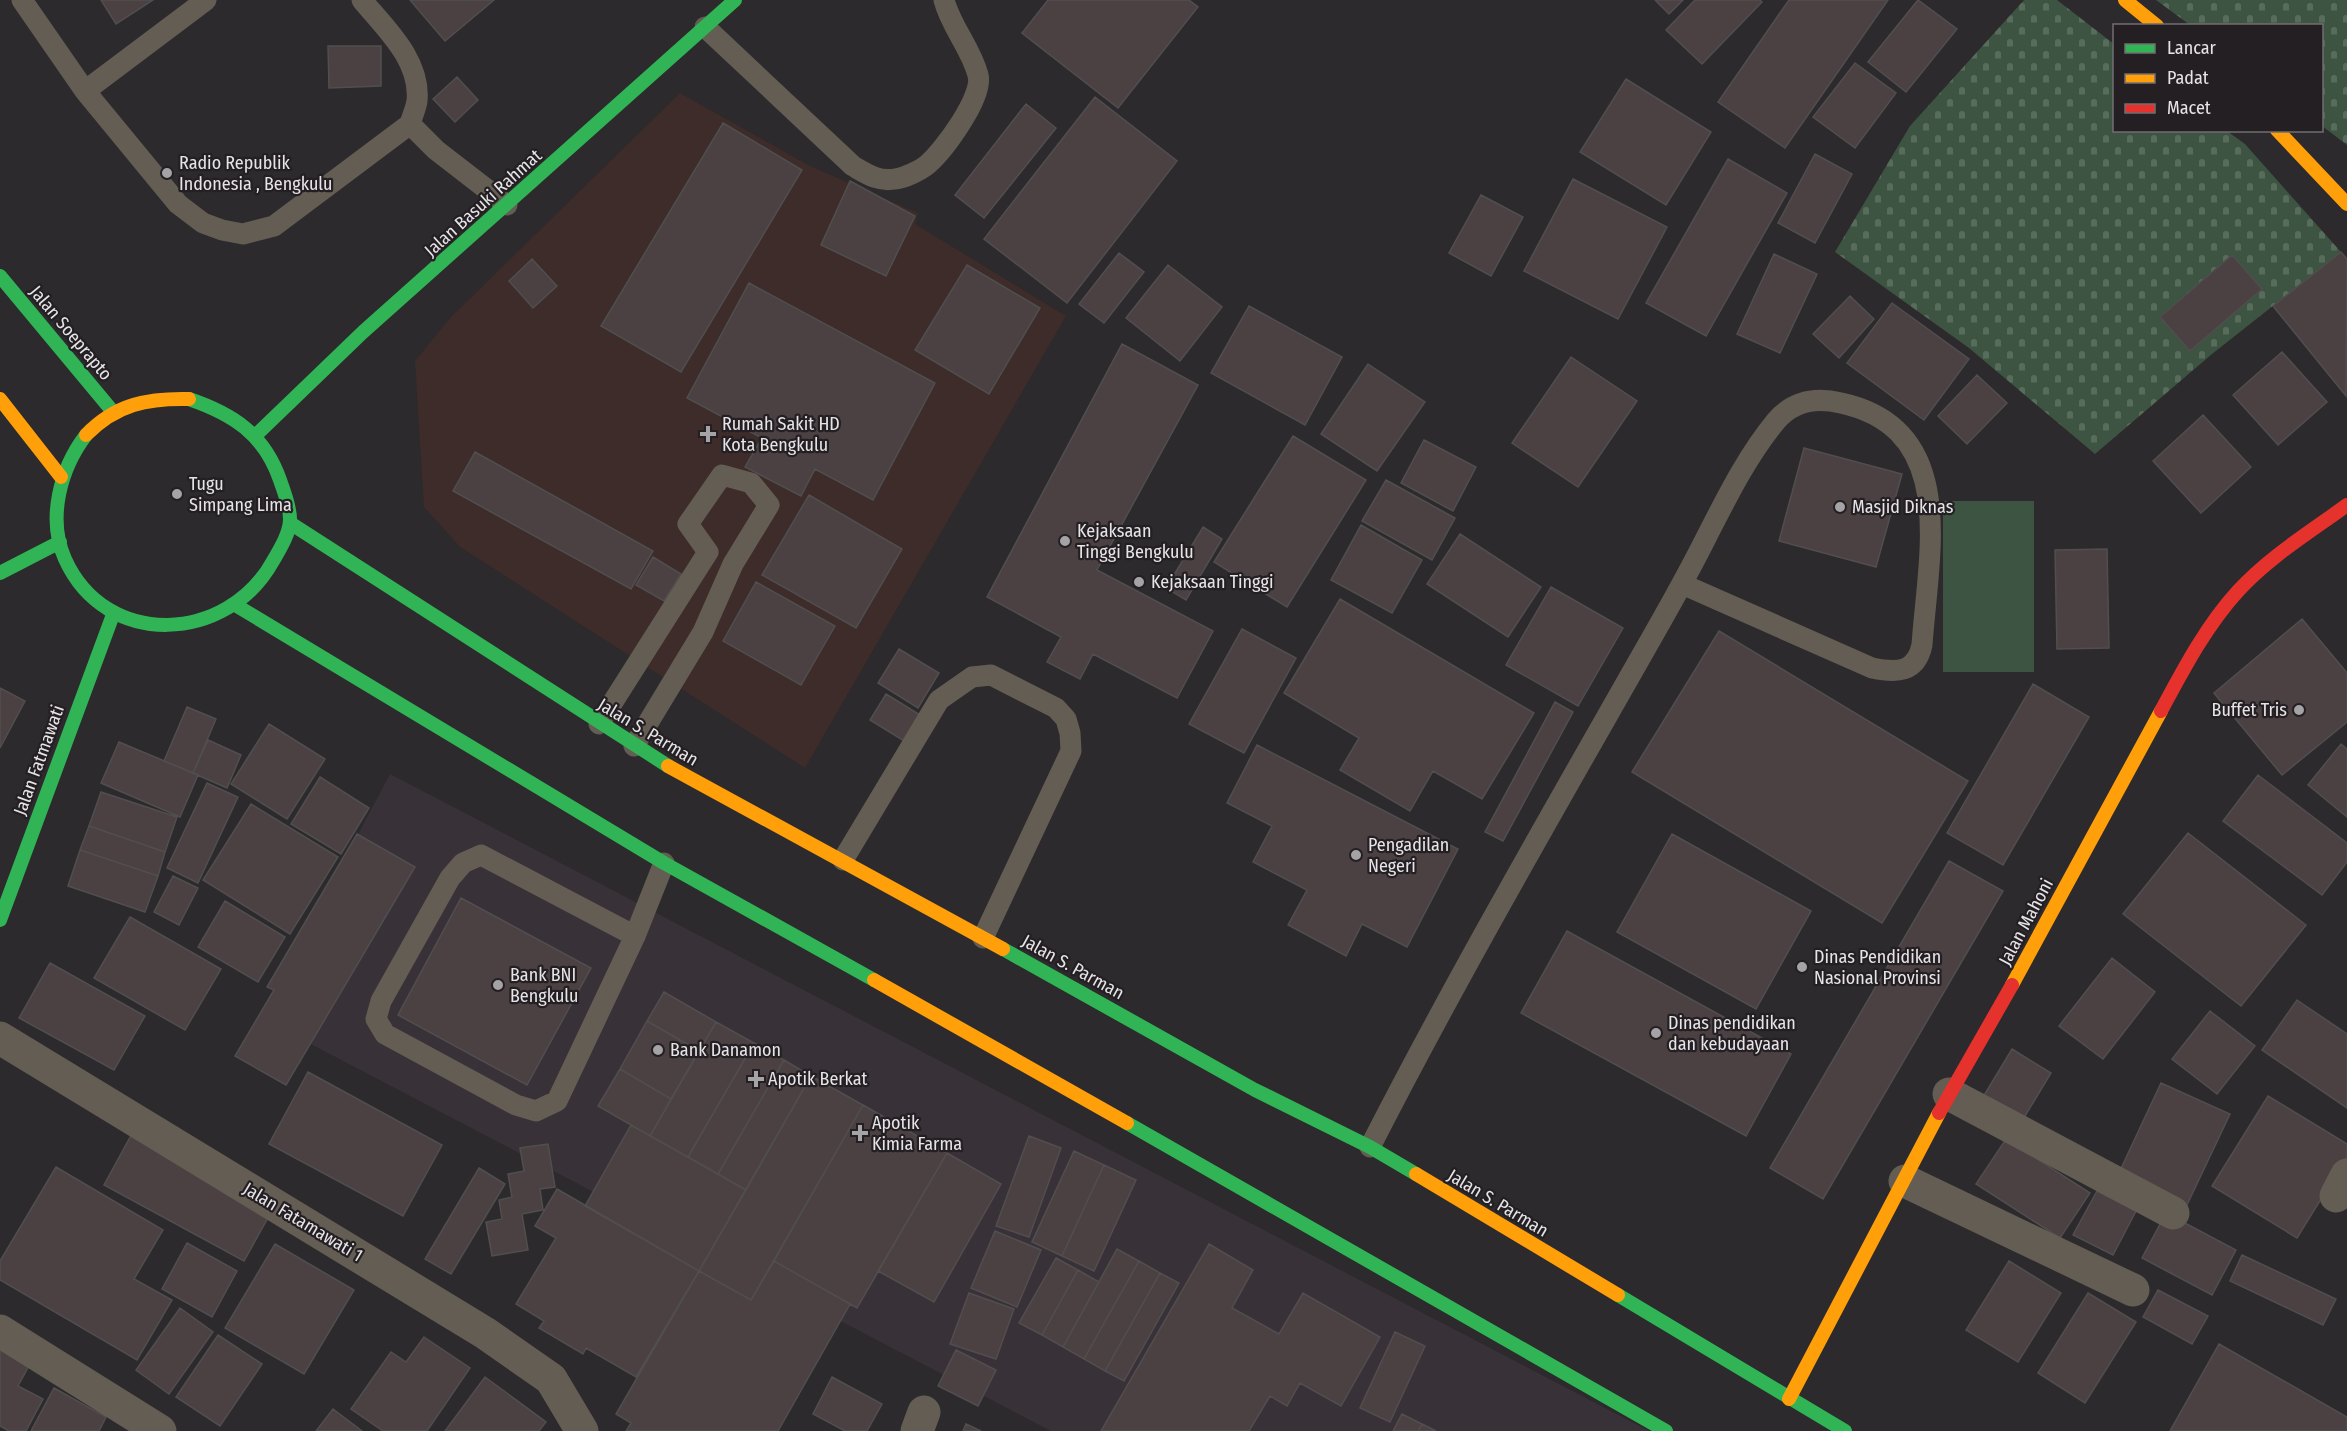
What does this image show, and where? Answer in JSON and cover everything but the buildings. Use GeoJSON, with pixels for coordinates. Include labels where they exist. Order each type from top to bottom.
{"type":"FeatureCollection","features":[{"type":"Feature","properties":{"kind":"main road","name":"Jalan Basuki Rahmat"},"geometry":{"type":"LineString","coordinates":[[256,435],[363,332],[735,0]]}},
{"type":"Feature","properties":{"kind":"main road"},"geometry":{"type":"LineString","coordinates":[[2125,0],[2155,24]]}},
{"type":"Feature","properties":{"kind":"main road"},"geometry":{"type":"LineString","coordinates":[[2279,132],[2347,204]]}},
{"type":"Feature","properties":{"kind":"main road","name":"Jalan Soeprapto"},"geometry":{"type":"LineString","coordinates":[[0,276],[114,413]]}},
{"type":"Feature","properties":{"kind":"main road"},"geometry":{"type":"LineString","coordinates":[[0,399],[61,477]]}},
{"type":"Feature","properties":{"kind":"main road"},"geometry":{"type":"LineString","coordinates":[[150,399],[189,399],[226,411],[256,435],[276,465],[290,523],[271,569],[254,592],[237,606],[206,622],[174,627],[143,624],[114,612],[90,594],[71,570],[60,542],[56,509],[61,477],[73,451],[85,437],[114,413],[150,399]]}},
{"type":"Feature","properties":{"kind":"main road","name":"Jalan Mahoni"},"geometry":{"type":"LineString","coordinates":[[1789,1399],[1949,1094],[1989,1028],[2188,661],[2211,626],[2240,590],[2274,559],[2347,505]]}},
{"type":"Feature","properties":{"kind":"main road","name":"Jalan S. Parman"},"geometry":{"type":"LineString","coordinates":[[290,523],[634,746],[1255,1090],[1370,1147],[1845,1431]]}},
{"type":"Feature","properties":{"kind":"main road"},"geometry":{"type":"LineString","coordinates":[[0,573],[60,542]]}},
{"type":"Feature","properties":{"kind":"main road"},"geometry":{"type":"LineString","coordinates":[[237,606],[664,863],[1224,1177],[1666,1431]]}},
{"type":"Feature","properties":{"kind":"main road","name":"Jalan Fatmawati"},"geometry":{"type":"LineString","coordinates":[[0,920],[114,612]]}},
{"type":"Feature","properties":{"kind":"street","name":"Jalan Fatamawati 1"},"geometry":{"type":"LineString","coordinates":[[0,1038],[485,1333],[551,1379],[582,1431]]}},
{"type":"Feature","properties":{"kind":"street"},"geometry":{"type":"LineString","coordinates":[[1949,1094],[2173,1213]]}},
{"type":"Feature","properties":{"kind":"street"},"geometry":{"type":"LineString","coordinates":[[1905,1181],[2133,1290]]}},
{"type":"Feature","properties":{"kind":"street"},"geometry":{"type":"LineString","coordinates":[[0,1331],[160,1431]]}},
{"type":"Feature","properties":{"kind":"lane"},"geometry":{"type":"LineString","coordinates":[[22,0],[85,92],[178,204],[203,223],[243,234],[274,226],[410,124],[417,100],[413,69],[405,53],[362,0]]}},
{"type":"Feature","properties":{"kind":"lane"},"geometry":{"type":"LineString","coordinates":[[85,92],[206,0]]}},
{"type":"Feature","properties":{"kind":"lane"},"geometry":{"type":"LineString","coordinates":[[705,27],[853,166],[878,180],[897,179],[928,164],[972,106],[978,89],[978,75],[950,21],[944,0]]}},
{"type":"Feature","properties":{"kind":"lane"},"geometry":{"type":"LineString","coordinates":[[410,124],[436,150],[507,205]]}},
{"type":"Feature","properties":{"kind":"lane"},"geometry":{"type":"LineString","coordinates":[[1370,1147],[1436,1018],[1682,584],[1740,473],[1776,421],[1789,409],[1802,402],[1824,399],[1861,407],[1897,430],[1918,458],[1926,476],[1931,513],[1922,645],[1916,662],[1908,668],[1887,671],[1872,668],[1682,584]]}},
{"type":"Feature","properties":{"kind":"lane"},"geometry":{"type":"LineString","coordinates":[[634,746],[703,632],[733,564],[769,506],[751,483],[722,475],[688,524],[708,552],[733,564]]}},
{"type":"Feature","properties":{"kind":"lane"},"geometry":{"type":"LineString","coordinates":[[599,724],[708,552]]}},
{"type":"Feature","properties":{"kind":"lane"},"geometry":{"type":"LineString","coordinates":[[843,860],[939,700],[956,686],[972,677],[991,675],[1046,703],[1066,718],[1071,751],[984,938]]}},
{"type":"Feature","properties":{"kind":"lane"},"geometry":{"type":"LineString","coordinates":[[635,936],[481,855],[463,863],[450,878],[381,1001],[376,1019],[385,1034],[516,1105],[537,1111],[557,1101],[635,936],[664,863]]}},
{"type":"Feature","properties":{"kind":"shaded area","name":"Rumah Sakit HD Kota Bengkulu"},"geometry":{"type":"Polygon","coordinates":[[[680,93],[810,166],[918,213],[915,224],[1066,316],[805,768],[460,547],[424,507],[415,361],[451,317],[680,93]]]}},
{"type":"Feature","properties":{"kind":"shaded area"},"geometry":{"type":"Polygon","coordinates":[[[390,774],[1649,1431],[1051,1431],[261,1018],[390,774]]]}},
{"type":"Feature","properties":{"kind":"green space"},"geometry":{"type":"Polygon","coordinates":[[[2024,0],[2057,0],[2113,43],[2113,132],[2228,132],[2245,144],[2341,252],[2212,354],[2095,454],[1969,348],[1835,252],[1910,126],[2024,0]]]}},
{"type":"Feature","properties":{"kind":"green space"},"geometry":{"type":"Polygon","coordinates":[[[2156,0],[2347,0],[2347,145],[2323,127],[2323,24],[2189,24],[2156,0]]]}},
{"type":"Feature","properties":{"kind":"green space"},"geometry":{"type":"Polygon","coordinates":[[[1943,501],[2034,501],[2034,672],[1943,672],[1943,501]]]}},
{"type":"Feature","properties":{"kind":"traffic: fast"},"geometry":{"type":"LineString","coordinates":[[256,435],[363,332],[735,0]]}},
{"type":"Feature","properties":{"kind":"traffic: fast"},"geometry":{"type":"LineString","coordinates":[[0,276],[114,413]]}},
{"type":"Feature","properties":{"kind":"traffic: fast"},"geometry":{"type":"LineString","coordinates":[[86,435],[69,463],[59,495],[57,528],[65,559],[84,589],[108,609],[137,621],[168,625],[198,620],[227,608],[253,588],[273,561],[288,530],[290,519],[287,499],[280,480],[273,464],[256,438],[233,419],[189,399]]}},
{"type":"Feature","properties":{"kind":"traffic: fast"},"geometry":{"type":"LineString","coordinates":[[290,523],[668,766]]}},
{"type":"Feature","properties":{"kind":"traffic: fast"},"geometry":{"type":"LineString","coordinates":[[0,573],[60,542]]}},
{"type":"Feature","properties":{"kind":"traffic: fast"},"geometry":{"type":"LineString","coordinates":[[237,606],[664,863],[874,980]]}},
{"type":"Feature","properties":{"kind":"traffic: fast"},"geometry":{"type":"LineString","coordinates":[[0,920],[114,612]]}},
{"type":"Feature","properties":{"kind":"traffic: fast"},"geometry":{"type":"LineString","coordinates":[[1003,949],[1255,1090],[1370,1147],[1416,1174]]}},
{"type":"Feature","properties":{"kind":"traffic: fast"},"geometry":{"type":"LineString","coordinates":[[1127,1123],[1666,1431]]}},
{"type":"Feature","properties":{"kind":"traffic: fast"},"geometry":{"type":"LineString","coordinates":[[1618,1295],[1845,1431]]}},
{"type":"Feature","properties":{"kind":"traffic: slow"},"geometry":{"type":"LineString","coordinates":[[2125,0],[2155,24]]}},
{"type":"Feature","properties":{"kind":"traffic: slow"},"geometry":{"type":"LineString","coordinates":[[2279,132],[2347,204]]}},
{"type":"Feature","properties":{"kind":"traffic: slow"},"geometry":{"type":"LineString","coordinates":[[0,399],[61,477]]}},
{"type":"Feature","properties":{"kind":"traffic: slow"},"geometry":{"type":"LineString","coordinates":[[86,435],[109,416],[133,405],[160,400],[189,399]]}},
{"type":"Feature","properties":{"kind":"traffic: slow"},"geometry":{"type":"LineString","coordinates":[[2012,985],[2161,711]]}},
{"type":"Feature","properties":{"kind":"traffic: slow"},"geometry":{"type":"LineString","coordinates":[[668,766],[1003,949]]}},
{"type":"Feature","properties":{"kind":"traffic: slow"},"geometry":{"type":"LineString","coordinates":[[874,980],[1127,1123]]}},
{"type":"Feature","properties":{"kind":"traffic: slow"},"geometry":{"type":"LineString","coordinates":[[1789,1399],[1939,1113]]}},
{"type":"Feature","properties":{"kind":"traffic: slow"},"geometry":{"type":"LineString","coordinates":[[1416,1174],[1618,1295]]}},
{"type":"Feature","properties":{"kind":"traffic: jam"},"geometry":{"type":"LineString","coordinates":[[2161,711],[2205,634],[2238,591],[2276,556],[2347,505]]}},
{"type":"Feature","properties":{"kind":"traffic: jam"},"geometry":{"type":"LineString","coordinates":[[1939,1113],[2012,985]]}},
{"type":"Feature","properties":{"kind":"place","name":"Radio Republik Indonesia , Bengkulu"},"geometry":{"type":"Point","coordinates":[167,173]}},
{"type":"Feature","properties":{"kind":"place","name":"Rumah Sakit HD Kota Bengkulu"},"geometry":{"type":"Point","coordinates":[708,434]}},
{"type":"Feature","properties":{"kind":"place","name":"Tugu Simpang Lima"},"geometry":{"type":"Point","coordinates":[177,494]}},
{"type":"Feature","properties":{"kind":"place","name":"Masjid Diknas"},"geometry":{"type":"Point","coordinates":[1840,507]}},
{"type":"Feature","properties":{"kind":"place","name":"Kejaksaan Tinggi Bengkulu"},"geometry":{"type":"Point","coordinates":[1065,541]}},
{"type":"Feature","properties":{"kind":"place","name":"Kejaksaan Tinggi"},"geometry":{"type":"Point","coordinates":[1139,582]}},
{"type":"Feature","properties":{"kind":"place","name":"Buffet Tris"},"geometry":{"type":"Point","coordinates":[2299,710]}},
{"type":"Feature","properties":{"kind":"place","name":"Pengadilan Negeri"},"geometry":{"type":"Point","coordinates":[1356,855]}},
{"type":"Feature","properties":{"kind":"place","name":"Dinas Pendidikan Nasional Provinsi"},"geometry":{"type":"Point","coordinates":[1802,967]}},
{"type":"Feature","properties":{"kind":"place","name":"Bank BNI Bengkulu"},"geometry":{"type":"Point","coordinates":[498,985]}},
{"type":"Feature","properties":{"kind":"place","name":"Dinas pendidikan dan kebudayaan"},"geometry":{"type":"Point","coordinates":[1656,1033]}},
{"type":"Feature","properties":{"kind":"place","name":"Bank Danamon"},"geometry":{"type":"Point","coordinates":[658,1050]}},
{"type":"Feature","properties":{"kind":"place","name":"Apotik Berkat"},"geometry":{"type":"Point","coordinates":[756,1079]}},
{"type":"Feature","properties":{"kind":"place","name":"Apotik Kimia Farma"},"geometry":{"type":"Point","coordinates":[860,1133]}}]}
